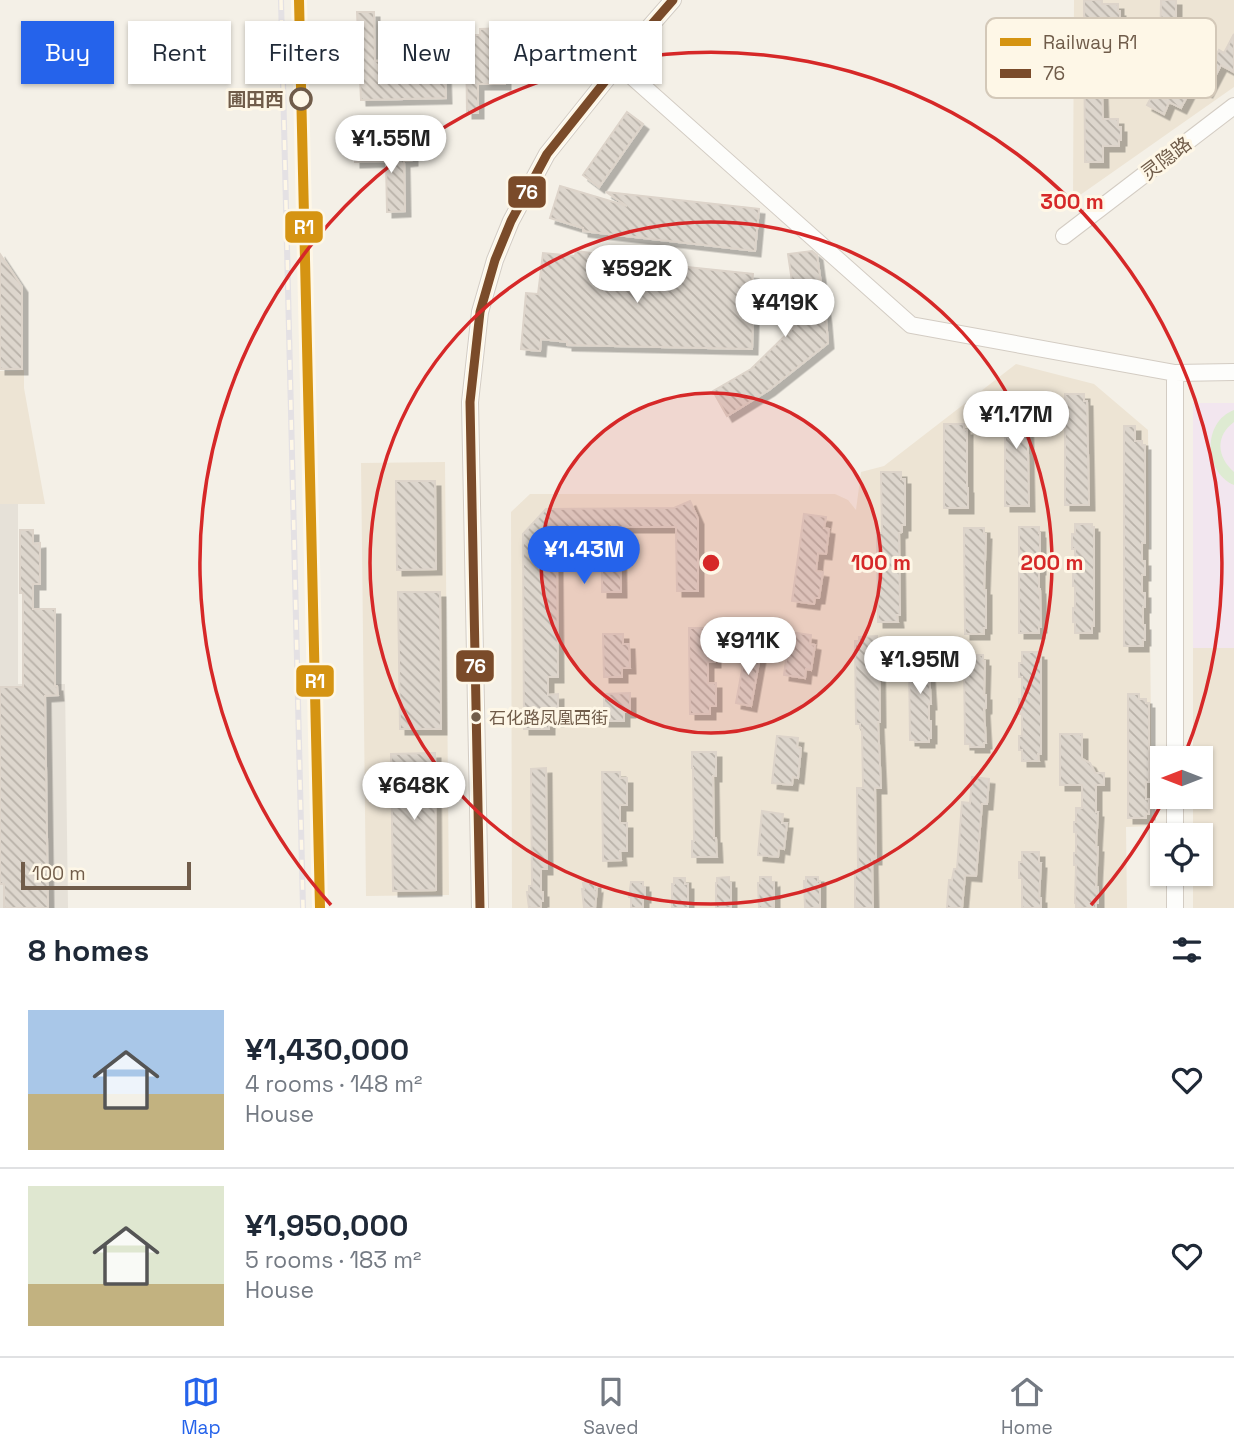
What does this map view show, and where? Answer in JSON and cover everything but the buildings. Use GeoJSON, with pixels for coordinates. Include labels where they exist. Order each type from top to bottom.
{"type":"FeatureCollection","features":[{"type":"Feature","properties":{"kind":"street"},"geometry":{"type":"LineString","coordinates":[[655,21],[673,0]]}},
{"type":"Feature","properties":{"kind":"street"},"geometry":{"type":"LineString","coordinates":[[480,908],[470,402],[480,312],[495,260],[515,211],[532,179],[547,154],[602,84]]}},
{"type":"Feature","properties":{"kind":"street"},"geometry":{"type":"LineString","coordinates":[[640,84],[911,325],[1175,373],[1234,372]]}},
{"type":"Feature","properties":{"kind":"street","name":"灵隐路"},"geometry":{"type":"LineString","coordinates":[[1064,236],[1234,106]]}},
{"type":"Feature","properties":{"kind":"street"},"geometry":{"type":"LineString","coordinates":[[1175,373],[1175,746]]}},
{"type":"Feature","properties":{"kind":"street"},"geometry":{"type":"LineString","coordinates":[[1175,886],[1175,908]]}},
{"type":"Feature","properties":{"kind":"shaded area"},"geometry":{"type":"Polygon","coordinates":[[[1074,0],[1234,0],[1234,87],[1073,200],[1074,98],[1216,98],[1216,18],[1074,18],[1074,0]]]}},
{"type":"Feature","properties":{"kind":"shaded area"},"geometry":{"type":"Polygon","coordinates":[[[1016,364],[1094,384],[1148,430],[1152,823],[1150,826],[1126,827],[1127,908],[512,908],[511,512],[530,494],[835,494],[848,500],[856,510],[861,472],[884,466],[1016,364]]]}},
{"type":"Feature","properties":{"kind":"shaded area"},"geometry":{"type":"Polygon","coordinates":[[[24,370],[24,388],[45,504],[0,504],[0,371],[24,370]]]}},
{"type":"Feature","properties":{"kind":"shaded area"},"geometry":{"type":"Polygon","coordinates":[[[1193,403],[1234,403],[1234,648],[1193,648],[1193,403]]]}},
{"type":"Feature","properties":{"kind":"shaded area"},"geometry":{"type":"Polygon","coordinates":[[[445,462],[449,895],[366,896],[361,463],[445,462]]]}},
{"type":"Feature","properties":{"kind":"shaded area"},"geometry":{"type":"Polygon","coordinates":[[[0,504],[18,504],[18,684],[65,684],[68,908],[0,908],[0,504]]]}},
{"type":"Feature","properties":{"kind":"shaded area"},"geometry":{"type":"Polygon","coordinates":[[[1193,648],[1234,648],[1234,908],[1193,908],[1193,886],[1213,886],[1213,823],[1193,823],[1193,809],[1213,809],[1213,746],[1193,746],[1193,648]]]}},
{"type":"Feature","properties":{"kind":"green space"},"geometry":{"type":"Polygon","coordinates":[[[1234,410],[1234,422],[1224,434],[1220,447],[1224,460],[1234,472],[1234,485],[1224,479],[1217,469],[1212,459],[1211,447],[1216,425],[1234,410]]]}},
{"type":"Feature","properties":{"kind":"railway"},"geometry":{"type":"LineString","coordinates":[[281,0],[303,908]]}},
{"type":"Feature","properties":{"kind":"railway"},"geometry":{"type":"LineString","coordinates":[[299,0],[320,908]]}},
{"type":"Feature","properties":{"kind":"rail line","name":"R1"},"geometry":{"type":"LineString","coordinates":[[299,0],[320,908]]}},
{"type":"Feature","properties":{"kind":"transit line","name":"76"},"geometry":{"type":"LineString","coordinates":[[480,908],[470,402],[480,312],[495,260],[511,221],[547,154],[673,0]]}},
{"type":"Feature","properties":{"kind":"place","name":"圃田西"},"geometry":{"type":"Point","coordinates":[301,99]}},
{"type":"Feature","properties":{"kind":"place","name":"石化路凤凰西街"},"geometry":{"type":"Point","coordinates":[476,717]}}]}
